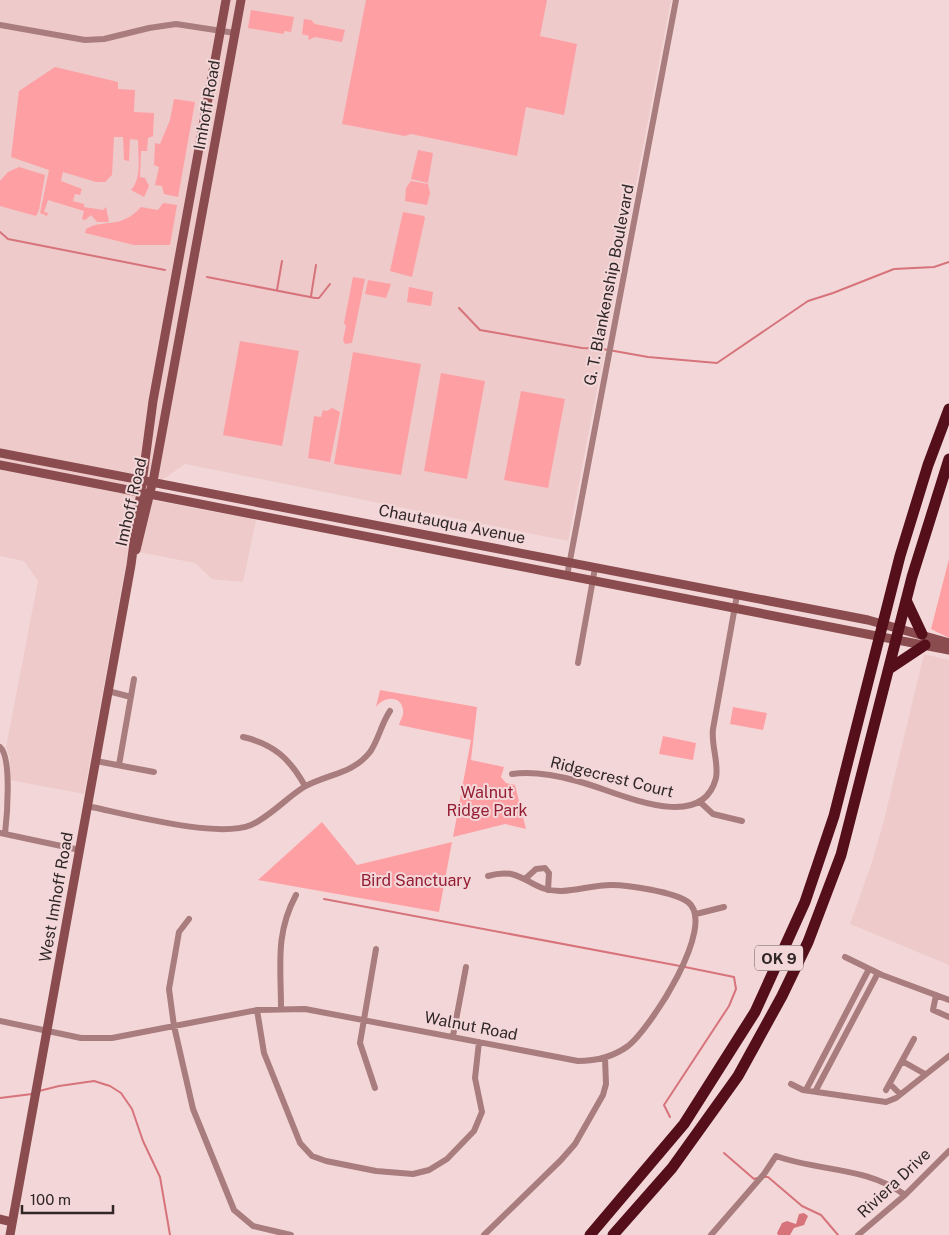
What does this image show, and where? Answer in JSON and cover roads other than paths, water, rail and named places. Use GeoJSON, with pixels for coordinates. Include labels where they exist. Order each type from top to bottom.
{"type":"FeatureCollection","features":[{"type":"Feature","properties":{"kind":"highway","name":"OK 9"},"geometry":{"type":"LineString","coordinates":[[590,1235],[684,1124],[755,1012],[805,902],[834,816],[882,624],[912,516],[949,409]]}},
{"type":"Feature","properties":{"kind":"highway","name":"OK 9"},"geometry":{"type":"LineString","coordinates":[[613,1235],[672,1168],[732,1084],[782,996],[808,942],[841,855],[906,600],[949,459]]}},
{"type":"Feature","properties":{"kind":"highway"},"geometry":{"type":"LineString","coordinates":[[888,670],[923,640],[906,600]]}},
{"type":"Feature","properties":{"kind":"main road","name":"Imhoff Road"},"geometry":{"type":"LineString","coordinates":[[131,565],[141,535],[144,494],[142,480],[153,402],[226,0]]}},
{"type":"Feature","properties":{"kind":"main road","name":"Imhoff Road"},"geometry":{"type":"LineString","coordinates":[[144,494],[152,482],[241,0]]}},
{"type":"Feature","properties":{"kind":"main road","name":"Chautauqua Avenue"},"geometry":{"type":"LineString","coordinates":[[0,453],[882,624],[897,634]]}},
{"type":"Feature","properties":{"kind":"main road","name":"Chautauqua Avenue"},"geometry":{"type":"LineString","coordinates":[[0,465],[735,609],[879,636],[897,634]]}},
{"type":"Feature","properties":{"kind":"main road","name":"West Imhoff Road"},"geometry":{"type":"LineString","coordinates":[[10,1235],[131,565]]}},
{"type":"Feature","properties":{"kind":"main road"},"geometry":{"type":"LineString","coordinates":[[897,634],[949,643]]}},
{"type":"Feature","properties":{"kind":"main road"},"geometry":{"type":"LineString","coordinates":[[923,640],[949,650]]}},
{"type":"Feature","properties":{"kind":"main road"},"geometry":{"type":"LineString","coordinates":[[0,1219],[12,1222]]}},
{"type":"Feature","properties":{"kind":"street","name":"G. T. Blankenship Boulevard"},"geometry":{"type":"LineString","coordinates":[[567,576],[613,341],[676,0]]}},
{"type":"Feature","properties":{"kind":"street"},"geometry":{"type":"LineString","coordinates":[[0,25],[57,36],[94,40],[176,24],[235,33]]}},
{"type":"Feature","properties":{"kind":"street"},"geometry":{"type":"LineString","coordinates":[[578,662],[595,568]]}},
{"type":"Feature","properties":{"kind":"street"},"geometry":{"type":"LineString","coordinates":[[737,595],[713,729],[712,742],[716,779],[712,788],[700,802],[714,814],[742,821]]}},
{"type":"Feature","properties":{"kind":"street"},"geometry":{"type":"LineString","coordinates":[[119,765],[134,679]]}},
{"type":"Feature","properties":{"kind":"street"},"geometry":{"type":"LineString","coordinates":[[108,691],[131,697]]}},
{"type":"Feature","properties":{"kind":"street"},"geometry":{"type":"LineString","coordinates":[[87,806],[229,831],[256,822],[305,786],[356,765],[370,751],[390,711]]}},
{"type":"Feature","properties":{"kind":"street"},"geometry":{"type":"LineString","coordinates":[[243,737],[265,743],[280,752],[305,786]]}},
{"type":"Feature","properties":{"kind":"street"},"geometry":{"type":"LineString","coordinates":[[0,746],[7,760],[8,803],[2,833],[80,850]]}},
{"type":"Feature","properties":{"kind":"street"},"geometry":{"type":"LineString","coordinates":[[96,761],[154,772]]}},
{"type":"Feature","properties":{"kind":"street","name":"Ridgecrest Court"},"geometry":{"type":"LineString","coordinates":[[512,774],[529,772],[570,779],[614,795],[675,808],[700,802]]}},
{"type":"Feature","properties":{"kind":"street"},"geometry":{"type":"LineString","coordinates":[[525,879],[536,868],[545,868],[549,873],[548,890]]}},
{"type":"Feature","properties":{"kind":"street"},"geometry":{"type":"LineString","coordinates":[[488,876],[511,872],[548,890],[570,890],[611,885],[631,887],[683,899],[692,906],[696,914],[724,908]]}},
{"type":"Feature","properties":{"kind":"street"},"geometry":{"type":"LineString","coordinates":[[282,1008],[281,933],[285,917],[296,895]]}},
{"type":"Feature","properties":{"kind":"street","name":"Walnut Road"},"geometry":{"type":"LineString","coordinates":[[0,1021],[93,1039],[112,1038],[257,1010],[282,1008],[317,1010],[578,1060],[605,1058],[626,1048],[640,1036],[651,1022],[686,958],[694,934],[696,914]]}},
{"type":"Feature","properties":{"kind":"street"},"geometry":{"type":"LineString","coordinates":[[189,919],[179,932],[170,976],[169,996],[193,1109],[234,1210],[253,1226],[291,1235]]}},
{"type":"Feature","properties":{"kind":"street"},"geometry":{"type":"LineString","coordinates":[[375,1088],[360,1047],[363,1019],[376,949]]}},
{"type":"Feature","properties":{"kind":"street"},"geometry":{"type":"LineString","coordinates":[[845,958],[878,973],[949,1000]]}},
{"type":"Feature","properties":{"kind":"street"},"geometry":{"type":"LineString","coordinates":[[454,1036],[466,967]]}},
{"type":"Feature","properties":{"kind":"street"},"geometry":{"type":"LineString","coordinates":[[806,1090],[869,969]]}},
{"type":"Feature","properties":{"kind":"street"},"geometry":{"type":"LineString","coordinates":[[816,1090],[878,973]]}},
{"type":"Feature","properties":{"kind":"street"},"geometry":{"type":"LineString","coordinates":[[936,995],[933,1010],[949,1017]]}},
{"type":"Feature","properties":{"kind":"street"},"geometry":{"type":"LineString","coordinates":[[257,1010],[264,1052],[300,1143],[312,1156],[326,1162],[376,1171],[414,1174],[429,1170],[447,1159],[474,1131],[482,1112],[475,1078],[479,1042]]}},
{"type":"Feature","properties":{"kind":"street"},"geometry":{"type":"LineString","coordinates":[[900,1094],[888,1087],[914,1039]]}},
{"type":"Feature","properties":{"kind":"street"},"geometry":{"type":"LineString","coordinates":[[791,1084],[806,1090],[816,1090],[880,1102],[889,1101],[949,1056]]}},
{"type":"Feature","properties":{"kind":"street"},"geometry":{"type":"LineString","coordinates":[[484,1235],[575,1144],[603,1095],[606,1084],[605,1058]]}},
{"type":"Feature","properties":{"kind":"street"},"geometry":{"type":"LineString","coordinates":[[902,1061],[925,1074]]}},
{"type":"Feature","properties":{"kind":"street","name":"Riviera Drive"},"geometry":{"type":"LineString","coordinates":[[858,1235],[904,1195],[949,1151]]}},
{"type":"Feature","properties":{"kind":"street"},"geometry":{"type":"LineString","coordinates":[[711,1235],[761,1177],[776,1156],[792,1162],[872,1177],[904,1195]]}},
{"type":"Feature","properties":{"kind":"waterway"},"geometry":{"type":"LineString","coordinates":[[0,232],[8,239],[165,270]]}},
{"type":"Feature","properties":{"kind":"waterway"},"geometry":{"type":"LineString","coordinates":[[277,290],[282,261]]}},
{"type":"Feature","properties":{"kind":"waterway"},"geometry":{"type":"LineString","coordinates":[[459,308],[480,330],[582,348],[603,349],[648,357],[717,363],[808,301],[894,269],[934,267],[949,262]]}},
{"type":"Feature","properties":{"kind":"waterway"},"geometry":{"type":"LineString","coordinates":[[311,296],[316,265]]}},
{"type":"Feature","properties":{"kind":"waterway"},"geometry":{"type":"LineString","coordinates":[[207,277],[315,298],[319,298],[330,284]]}},
{"type":"Feature","properties":{"kind":"waterway"},"geometry":{"type":"LineString","coordinates":[[324,899],[680,966]]}},
{"type":"Feature","properties":{"kind":"waterway"},"geometry":{"type":"LineString","coordinates":[[670,1117],[664,1105],[729,1006],[736,989],[734,977],[685,967]]}},
{"type":"Feature","properties":{"kind":"waterway"},"geometry":{"type":"LineString","coordinates":[[39,1091],[94,1081],[110,1086],[121,1093],[132,1109],[143,1141],[160,1177],[170,1235]]}},
{"type":"Feature","properties":{"kind":"waterway"},"geometry":{"type":"LineString","coordinates":[[0,1098],[32,1094]]}},
{"type":"Feature","properties":{"kind":"waterway"},"geometry":{"type":"LineString","coordinates":[[724,1153],[754,1179],[757,1178]]}},
{"type":"Feature","properties":{"kind":"waterway"},"geometry":{"type":"LineString","coordinates":[[764,1177],[768,1177],[802,1206],[821,1215],[838,1235]]}},
{"type":"Feature","properties":{"kind":"park label","name":"Walnut Ridge Park"},"geometry":{"type":"Point","coordinates":[487,801]}},
{"type":"Feature","properties":{"kind":"park label","name":"Bird Sanctuary"},"geometry":{"type":"Point","coordinates":[416,880]}}]}
